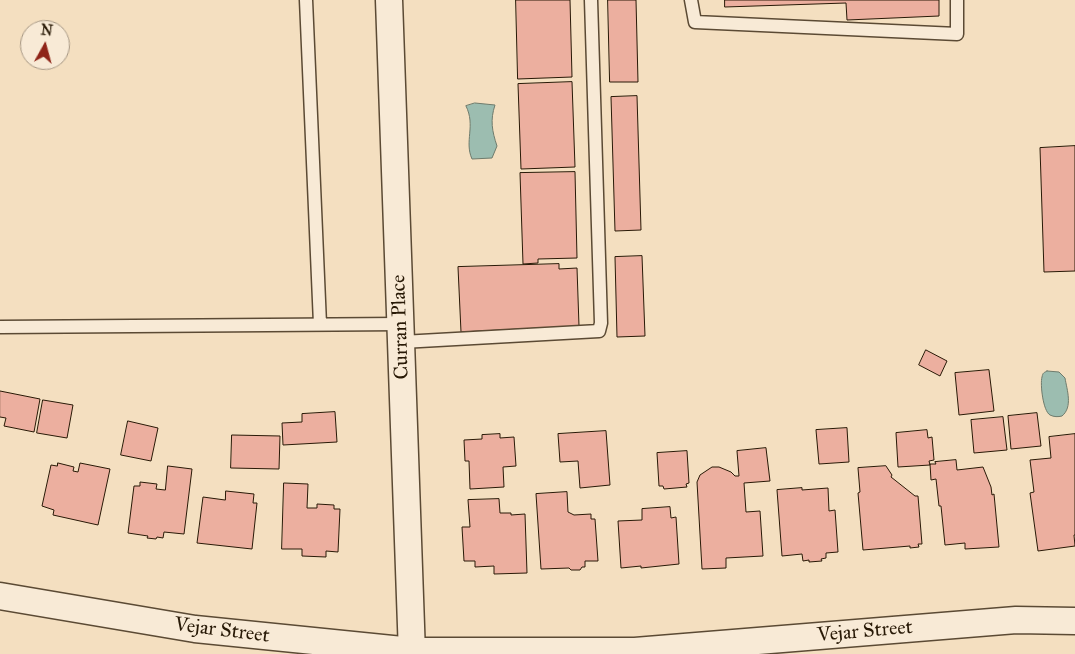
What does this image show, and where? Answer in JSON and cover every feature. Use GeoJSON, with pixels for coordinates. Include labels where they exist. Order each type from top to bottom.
{"type":"FeatureCollection","features":[{"type":"Feature","properties":{"kind":"street","name":"Curran Place"},"geometry":{"type":"LineString","coordinates":[[389,0],[412,653]]}},
{"type":"Feature","properties":{"kind":"street","name":"Vejar Street"},"geometry":{"type":"LineString","coordinates":[[0,596],[195,629],[412,653],[635,650],[1016,620],[1075,621]]}},
{"type":"Feature","properties":{"kind":"lane"},"geometry":{"type":"LineString","coordinates":[[306,0],[320,324]]}},
{"type":"Feature","properties":{"kind":"lane"},"geometry":{"type":"LineString","coordinates":[[0,327],[320,324],[402,333],[599,331],[601,323],[591,0]]}},
{"type":"Feature","properties":{"kind":"lane"},"geometry":{"type":"LineString","coordinates":[[691,0],[695,22],[957,34],[957,0]]}},
{"type":"Feature","properties":{"kind":"shaded area"},"geometry":{"type":"Polygon","coordinates":[[[475,103],[495,105],[492,125],[497,146],[492,158],[472,159],[469,146],[470,120],[466,106],[475,103]]]}},
{"type":"Feature","properties":{"kind":"shaded area"},"geometry":{"type":"Polygon","coordinates":[[[1047,371],[1059,372],[1065,378],[1068,403],[1062,416],[1050,415],[1046,408],[1041,380],[1043,373],[1047,371]]]}},
{"type":"Feature","properties":{"kind":"building"},"geometry":{"type":"Polygon","coordinates":[[[516,0],[570,0],[572,77],[518,79],[516,0]]]}},
{"type":"Feature","properties":{"kind":"building"},"geometry":{"type":"Polygon","coordinates":[[[608,0],[636,0],[638,82],[610,82],[608,0]]]}},
{"type":"Feature","properties":{"kind":"building"},"geometry":{"type":"Polygon","coordinates":[[[725,0],[939,0],[939,16],[847,20],[846,3],[725,7],[725,0]]]}},
{"type":"Feature","properties":{"kind":"building"},"geometry":{"type":"Polygon","coordinates":[[[572,82],[575,167],[521,169],[518,84],[572,82]]]}},
{"type":"Feature","properties":{"kind":"building"},"geometry":{"type":"Polygon","coordinates":[[[637,96],[641,230],[615,231],[611,97],[637,96]]]}},
{"type":"Feature","properties":{"kind":"building"},"geometry":{"type":"Polygon","coordinates":[[[1075,146],[1075,271],[1044,272],[1040,148],[1075,146]]]}},
{"type":"Feature","properties":{"kind":"building"},"geometry":{"type":"Polygon","coordinates":[[[575,172],[577,258],[538,259],[538,263],[523,264],[520,173],[575,172]]]}},
{"type":"Feature","properties":{"kind":"building"},"geometry":{"type":"Polygon","coordinates":[[[642,256],[645,336],[617,337],[615,257],[642,256]]]}},
{"type":"Feature","properties":{"kind":"building"},"geometry":{"type":"Polygon","coordinates":[[[559,264],[559,269],[577,268],[579,326],[461,332],[458,267],[559,264]]]}},
{"type":"Feature","properties":{"kind":"building"},"geometry":{"type":"Polygon","coordinates":[[[926,350],[947,361],[940,376],[919,365],[926,350]]]}},
{"type":"Feature","properties":{"kind":"building"},"geometry":{"type":"Polygon","coordinates":[[[989,370],[994,411],[959,415],[955,373],[989,370]]]}},
{"type":"Feature","properties":{"kind":"building"},"geometry":{"type":"Polygon","coordinates":[[[0,391],[40,399],[34,432],[4,426],[6,418],[0,417],[0,391]]]}},
{"type":"Feature","properties":{"kind":"building"},"geometry":{"type":"Polygon","coordinates":[[[43,400],[73,405],[67,438],[37,433],[43,400]]]}},
{"type":"Feature","properties":{"kind":"building"},"geometry":{"type":"Polygon","coordinates":[[[335,412],[337,442],[283,445],[282,423],[302,422],[302,414],[335,412]]]}},
{"type":"Feature","properties":{"kind":"building"},"geometry":{"type":"Polygon","coordinates":[[[1037,413],[1041,446],[1011,449],[1008,416],[1037,413]]]}},
{"type":"Feature","properties":{"kind":"building"},"geometry":{"type":"Polygon","coordinates":[[[1003,417],[1007,450],[974,453],[971,420],[1003,417]]]}},
{"type":"Feature","properties":{"kind":"building"},"geometry":{"type":"Polygon","coordinates":[[[128,421],[158,428],[151,461],[121,455],[128,421]]]}},
{"type":"Feature","properties":{"kind":"building"},"geometry":{"type":"Polygon","coordinates":[[[847,428],[849,462],[819,464],[816,430],[847,428]]]}},
{"type":"Feature","properties":{"kind":"building"},"geometry":{"type":"Polygon","coordinates":[[[927,430],[928,438],[932,437],[934,460],[929,461],[930,465],[898,467],[896,433],[927,430]]]}},
{"type":"Feature","properties":{"kind":"building"},"geometry":{"type":"Polygon","coordinates":[[[606,431],[610,485],[580,488],[578,461],[560,462],[558,434],[606,431]]]}},
{"type":"Feature","properties":{"kind":"building"},"geometry":{"type":"Polygon","coordinates":[[[500,434],[500,438],[514,437],[516,466],[503,467],[504,487],[470,489],[469,461],[465,461],[464,440],[482,439],[482,435],[500,434]]]}},
{"type":"Feature","properties":{"kind":"building"},"geometry":{"type":"Polygon","coordinates":[[[1075,434],[1075,546],[1038,551],[1030,493],[1034,492],[1030,460],[1051,458],[1049,437],[1075,434]]]}},
{"type":"Feature","properties":{"kind":"building"},"geometry":{"type":"Polygon","coordinates":[[[232,435],[280,436],[279,469],[231,468],[232,435]]]}},
{"type":"Feature","properties":{"kind":"building"},"geometry":{"type":"Polygon","coordinates":[[[766,448],[770,481],[744,483],[746,512],[760,511],[763,556],[726,558],[726,568],[702,569],[697,482],[700,475],[712,467],[719,467],[731,472],[735,476],[739,476],[737,451],[766,448]]]}},
{"type":"Feature","properties":{"kind":"building"},"geometry":{"type":"Polygon","coordinates":[[[687,451],[689,483],[686,484],[687,487],[664,489],[663,486],[659,486],[657,453],[687,451]]]}},
{"type":"Feature","properties":{"kind":"building"},"geometry":{"type":"Polygon","coordinates":[[[956,460],[957,470],[983,467],[992,495],[994,494],[999,547],[965,549],[965,543],[945,545],[936,479],[931,480],[930,464],[956,460]]]}},
{"type":"Feature","properties":{"kind":"building"},"geometry":{"type":"Polygon","coordinates":[[[58,463],[74,467],[73,471],[78,472],[80,463],[110,469],[98,525],[53,515],[54,510],[42,506],[51,465],[57,466],[58,463]]]}},
{"type":"Feature","properties":{"kind":"building"},"geometry":{"type":"Polygon","coordinates":[[[168,466],[192,469],[184,534],[164,532],[163,538],[157,537],[156,539],[128,533],[134,486],[140,486],[140,482],[157,484],[156,489],[165,490],[168,466]]]}},
{"type":"Feature","properties":{"kind":"building"},"geometry":{"type":"Polygon","coordinates":[[[886,466],[892,475],[891,477],[915,496],[918,496],[922,544],[918,544],[919,547],[863,550],[858,493],[860,492],[858,468],[886,466]]]}},
{"type":"Feature","properties":{"kind":"building"},"geometry":{"type":"Polygon","coordinates":[[[284,483],[308,484],[307,508],[317,508],[317,504],[334,505],[334,509],[340,509],[338,552],[326,551],[326,557],[302,556],[302,549],[282,549],[284,483]]]}},
{"type":"Feature","properties":{"kind":"building"},"geometry":{"type":"Polygon","coordinates":[[[802,488],[802,490],[828,488],[829,511],[835,510],[838,552],[826,553],[826,558],[821,559],[822,561],[803,561],[802,554],[782,556],[777,490],[802,488]]]}},
{"type":"Feature","properties":{"kind":"building"},"geometry":{"type":"Polygon","coordinates":[[[226,491],[254,494],[253,503],[257,503],[252,549],[197,543],[203,497],[225,500],[226,491]]]}},
{"type":"Feature","properties":{"kind":"building"},"geometry":{"type":"Polygon","coordinates":[[[567,492],[568,512],[574,515],[591,514],[591,519],[595,519],[598,561],[585,561],[585,567],[582,567],[580,570],[571,570],[569,568],[541,569],[536,494],[567,492]]]}},
{"type":"Feature","properties":{"kind":"building"},"geometry":{"type":"Polygon","coordinates":[[[499,499],[500,513],[511,513],[511,515],[525,514],[527,573],[494,574],[494,566],[475,567],[475,561],[464,561],[462,527],[470,527],[468,500],[499,499]]]}},
{"type":"Feature","properties":{"kind":"building"},"geometry":{"type":"Polygon","coordinates":[[[670,507],[671,518],[676,517],[679,564],[621,568],[618,521],[642,520],[642,509],[670,507]]]}}]}
